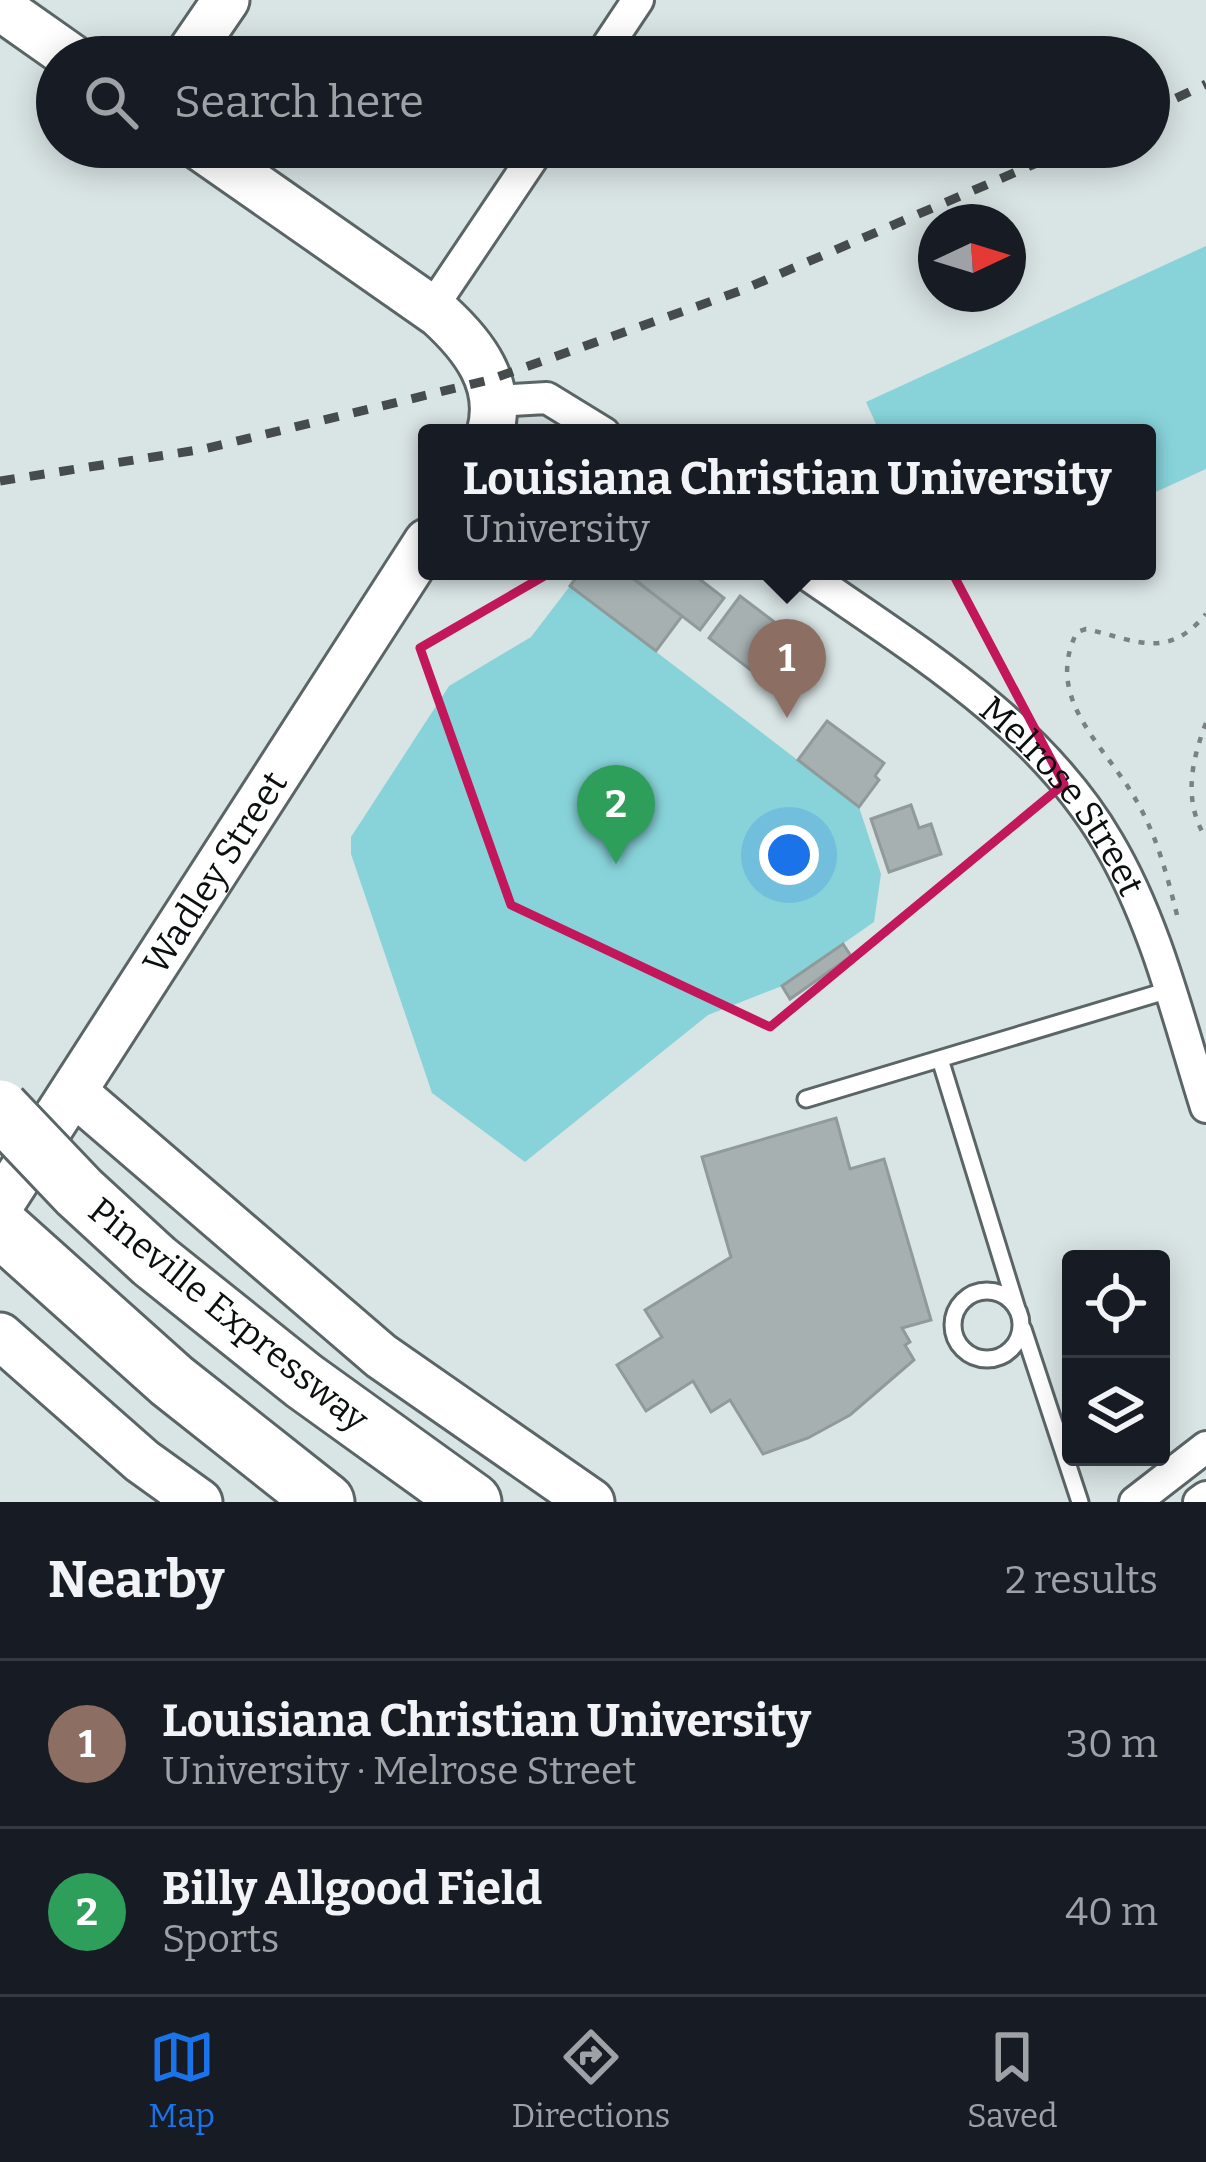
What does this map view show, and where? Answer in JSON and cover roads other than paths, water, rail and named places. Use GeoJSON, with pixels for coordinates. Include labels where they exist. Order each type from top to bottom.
{"type":"FeatureCollection","features":[{"type":"Feature","properties":{"kind":"highway","name":"Pineville Expressway"},"geometry":{"type":"LineString","coordinates":[[0,1109],[154,1261],[304,1381],[472,1502]]}},
{"type":"Feature","properties":{"kind":"highway"},"geometry":{"type":"LineString","coordinates":[[0,1227],[172,1382],[325,1502]]}},
{"type":"Feature","properties":{"kind":"main road"},"geometry":{"type":"LineString","coordinates":[[201,36],[226,0]]}},
{"type":"Feature","properties":{"kind":"main road"},"geometry":{"type":"LineString","coordinates":[[0,8],[41,36]]}},
{"type":"Feature","properties":{"kind":"main road"},"geometry":{"type":"LineString","coordinates":[[230,168],[431,309],[466,339],[491,405]]}},
{"type":"Feature","properties":{"kind":"main road","name":"Wadley Street"},"geometry":{"type":"LineString","coordinates":[[0,1204],[418,556]]}},
{"type":"Feature","properties":{"kind":"main road"},"geometry":{"type":"LineString","coordinates":[[75,1093],[381,1356],[591,1502]]}},
{"type":"Feature","properties":{"kind":"main road"},"geometry":{"type":"LineString","coordinates":[[0,1336],[142,1461],[199,1502]]}},
{"type":"Feature","properties":{"kind":"street"},"geometry":{"type":"LineString","coordinates":[[610,36],[625,5]]}},
{"type":"Feature","properties":{"kind":"street"},"geometry":{"type":"LineString","coordinates":[[431,309],[526,168]]}},
{"type":"Feature","properties":{"kind":"street"},"geometry":{"type":"LineString","coordinates":[[491,405],[547,398],[589,424]]}},
{"type":"Feature","properties":{"kind":"street","name":"Melrose Street"},"geometry":{"type":"LineString","coordinates":[[815,580],[941,668],[1069,785],[1108,841],[1133,892],[1206,1107]]}},
{"type":"Feature","properties":{"kind":"street"},"geometry":{"type":"LineString","coordinates":[[1136,1502],[1206,1447]]}},
{"type":"Feature","properties":{"kind":"lane"},"geometry":{"type":"LineString","coordinates":[[806,1100],[1169,990]]}},
{"type":"Feature","properties":{"kind":"lane"},"geometry":{"type":"LineString","coordinates":[[940,1059],[1080,1502]]}},
{"type":"Feature","properties":{"kind":"lane"},"geometry":{"type":"LineString","coordinates":[[992,1291],[1011,1300],[1019,1315],[1016,1342],[999,1357],[987,1359],[965,1352],[953,1332],[956,1310],[971,1294],[992,1291]]}},
{"type":"Feature","properties":{"kind":"railway"},"geometry":{"type":"LineString","coordinates":[[1170,101],[1206,84]]}},
{"type":"Feature","properties":{"kind":"railway"},"geometry":{"type":"LineString","coordinates":[[0,481],[204,449],[489,380],[740,291],[1025,168]]}},
{"type":"Feature","properties":{"kind":"place","name":"Louisiana Christian University"},"geometry":{"type":"Point","coordinates":[787,718]}},
{"type":"Feature","properties":{"kind":"place","name":"Billy Allgood Field"},"geometry":{"type":"Point","coordinates":[616,864]}}]}
